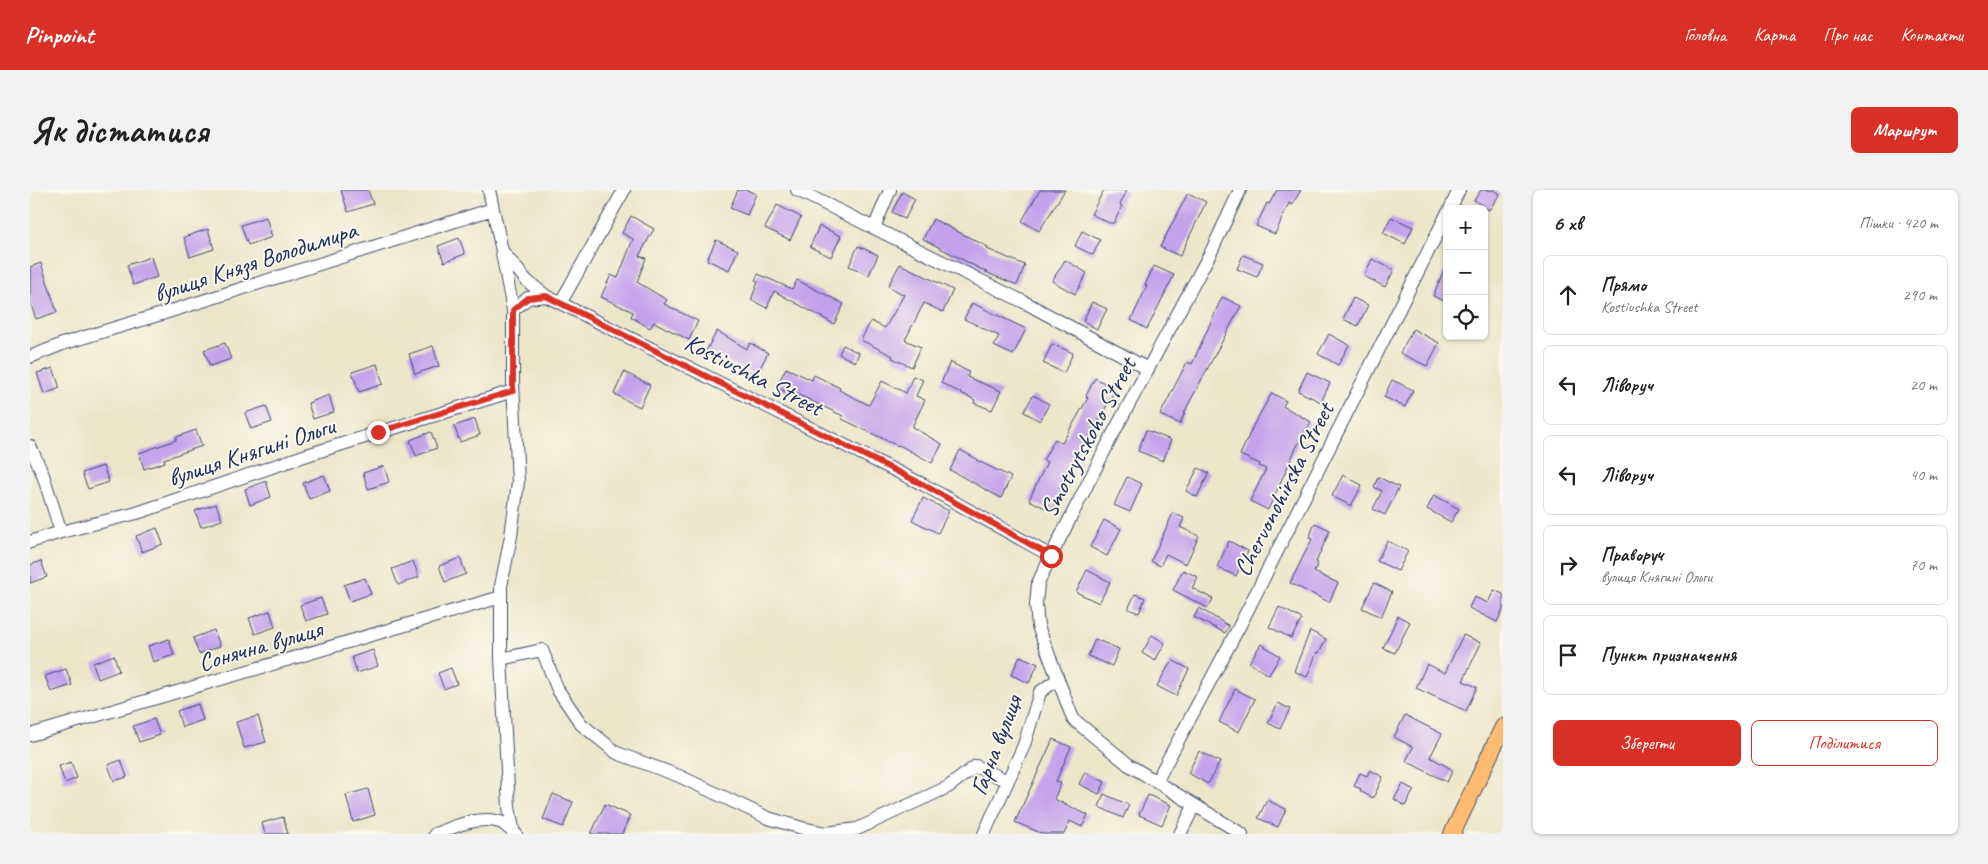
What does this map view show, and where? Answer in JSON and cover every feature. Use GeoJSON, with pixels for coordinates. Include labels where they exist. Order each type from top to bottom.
{"type":"FeatureCollection","features":[{"type":"Feature","properties":{"kind":"main road"},"geometry":{"type":"LineString","coordinates":[[1452,834],[1503,727]]}},
{"type":"Feature","properties":{"kind":"street","name":"Kostiushka Street"},"geometry":{"type":"LineString","coordinates":[[489,190],[502,251],[527,281],[546,296],[562,302],[924,485],[1051,556]]}},
{"type":"Feature","properties":{"kind":"street"},"geometry":{"type":"LineString","coordinates":[[562,302],[624,190]]}},
{"type":"Feature","properties":{"kind":"street"},"geometry":{"type":"LineString","coordinates":[[797,190],[1024,302],[1148,370]]}},
{"type":"Feature","properties":{"kind":"street"},"geometry":{"type":"LineString","coordinates":[[874,228],[890,190]]}},
{"type":"Feature","properties":{"kind":"street","name":"Smotrytskoho Street"},"geometry":{"type":"LineString","coordinates":[[1240,190],[1212,250],[1113,434],[1051,556],[1038,583],[1036,605],[1038,626],[1072,719],[1129,765],[1242,834]]}},
{"type":"Feature","properties":{"kind":"street"},"geometry":{"type":"LineString","coordinates":[[1452,205],[1459,190]]}},
{"type":"Feature","properties":{"kind":"street","name":"вулиця Князя Володимира"},"geometry":{"type":"LineString","coordinates":[[30,356],[65,343],[493,209]]}},
{"type":"Feature","properties":{"kind":"street","name":"Chervonohirska Street"},"geometry":{"type":"LineString","coordinates":[[1156,782],[1239,627],[1443,222]]}},
{"type":"Feature","properties":{"kind":"street"},"geometry":{"type":"LineString","coordinates":[[502,251],[513,310],[513,391],[518,482],[511,536],[501,586],[501,659],[508,807],[514,834]]}},
{"type":"Feature","properties":{"kind":"street"},"geometry":{"type":"LineString","coordinates":[[513,310],[528,298],[546,296]]}},
{"type":"Feature","properties":{"kind":"street","name":"вулиця Княгині Ольги"},"geometry":{"type":"LineString","coordinates":[[30,542],[137,512],[290,461],[513,391]]}},
{"type":"Feature","properties":{"kind":"street"},"geometry":{"type":"LineString","coordinates":[[30,446],[43,475],[61,532]]}},
{"type":"Feature","properties":{"kind":"street","name":"Сонячна вулиця"},"geometry":{"type":"LineString","coordinates":[[30,734],[501,597]]}},
{"type":"Feature","properties":{"kind":"street"},"geometry":{"type":"LineString","coordinates":[[501,659],[542,650],[558,690],[581,724],[617,753],[680,776],[768,818],[802,828],[826,833],[857,829],[948,787],[976,766],[1007,781]]}},
{"type":"Feature","properties":{"kind":"street","name":"Гарна вулиця"},"geometry":{"type":"LineString","coordinates":[[984,834],[1024,744],[1040,692],[1058,679]]}},
{"type":"Feature","properties":{"kind":"street"},"geometry":{"type":"LineString","coordinates":[[1180,834],[1194,806]]}},
{"type":"Feature","properties":{"kind":"street"},"geometry":{"type":"LineString","coordinates":[[435,834],[459,825],[487,819],[502,823],[514,834]]}},
{"type":"Feature","properties":{"kind":"building"},"geometry":{"type":"Polygon","coordinates":[[[341,190],[368,190],[373,204],[348,212],[341,190]]]}},
{"type":"Feature","properties":{"kind":"building"},"geometry":{"type":"Polygon","coordinates":[[[738,190],[747,190],[756,194],[747,215],[730,208],[738,190]]]}},
{"type":"Feature","properties":{"kind":"building"},"geometry":{"type":"Polygon","coordinates":[[[1040,190],[1065,190],[1039,231],[1022,221],[1040,190]]]}},
{"type":"Feature","properties":{"kind":"building"},"geometry":{"type":"Polygon","coordinates":[[[1104,190],[1127,190],[1114,223],[1109,223],[1091,214],[1104,190]]]}},
{"type":"Feature","properties":{"kind":"building"},"geometry":{"type":"Polygon","coordinates":[[[1277,190],[1301,190],[1292,205],[1289,203],[1275,234],[1256,226],[1267,203],[1269,204],[1277,190]]]}},
{"type":"Feature","properties":{"kind":"building"},"geometry":{"type":"Polygon","coordinates":[[[1481,190],[1494,190],[1500,194],[1489,210],[1488,205],[1482,205],[1474,200],[1481,190]]]}},
{"type":"Feature","properties":{"kind":"building"},"geometry":{"type":"Polygon","coordinates":[[[902,192],[915,199],[905,219],[892,212],[902,192]]]}},
{"type":"Feature","properties":{"kind":"building"},"geometry":{"type":"Polygon","coordinates":[[[1188,193],[1206,202],[1180,256],[1160,247],[1188,193]]]}},
{"type":"Feature","properties":{"kind":"building"},"geometry":{"type":"Polygon","coordinates":[[[777,205],[801,217],[790,240],[765,228],[777,205]]]}},
{"type":"Feature","properties":{"kind":"building"},"geometry":{"type":"Polygon","coordinates":[[[631,216],[654,229],[639,256],[646,258],[637,282],[667,300],[664,304],[698,321],[689,340],[654,322],[650,328],[631,317],[633,312],[601,297],[611,275],[618,278],[633,239],[622,233],[631,216]]]}},
{"type":"Feature","properties":{"kind":"building"},"geometry":{"type":"Polygon","coordinates":[[[266,217],[272,237],[248,245],[241,225],[266,217]]]}},
{"type":"Feature","properties":{"kind":"building"},"geometry":{"type":"Polygon","coordinates":[[[1391,217],[1413,227],[1405,244],[1383,233],[1391,217]]]}},
{"type":"Feature","properties":{"kind":"building"},"geometry":{"type":"Polygon","coordinates":[[[933,219],[988,247],[987,249],[1025,265],[1017,285],[992,275],[923,239],[933,219]]]}},
{"type":"Feature","properties":{"kind":"building"},"geometry":{"type":"Polygon","coordinates":[[[819,226],[841,236],[831,257],[810,247],[819,226]]]}},
{"type":"Feature","properties":{"kind":"building"},"geometry":{"type":"Polygon","coordinates":[[[208,229],[214,249],[190,257],[184,237],[208,229]]]}},
{"type":"Feature","properties":{"kind":"building"},"geometry":{"type":"Polygon","coordinates":[[[1082,231],[1100,240],[1093,255],[1075,246],[1082,231]]]}},
{"type":"Feature","properties":{"kind":"building"},"geometry":{"type":"Polygon","coordinates":[[[459,238],[465,254],[444,262],[438,246],[459,238]]]}},
{"type":"Feature","properties":{"kind":"building"},"geometry":{"type":"Polygon","coordinates":[[[716,240],[738,250],[729,270],[707,260],[716,240]]]}},
{"type":"Feature","properties":{"kind":"building"},"geometry":{"type":"Polygon","coordinates":[[[858,246],[878,255],[869,275],[849,266],[858,246]]]}},
{"type":"Feature","properties":{"kind":"building"},"geometry":{"type":"Polygon","coordinates":[[[1243,255],[1263,263],[1257,277],[1237,269],[1243,255]]]}},
{"type":"Feature","properties":{"kind":"building"},"geometry":{"type":"Polygon","coordinates":[[[151,257],[157,277],[133,285],[127,265],[151,257]]]}},
{"type":"Feature","properties":{"kind":"building"},"geometry":{"type":"Polygon","coordinates":[[[1372,259],[1394,270],[1385,287],[1364,276],[1372,259]]]}},
{"type":"Feature","properties":{"kind":"building"},"geometry":{"type":"Polygon","coordinates":[[[1065,260],[1087,273],[1075,294],[1052,281],[1065,260]]]}},
{"type":"Feature","properties":{"kind":"building"},"geometry":{"type":"Polygon","coordinates":[[[41,263],[57,312],[36,319],[30,302],[30,267],[41,263]]]}},
{"type":"Feature","properties":{"kind":"building"},"geometry":{"type":"Polygon","coordinates":[[[900,264],[953,290],[943,312],[924,303],[905,340],[921,347],[912,367],[861,340],[871,321],[885,328],[904,295],[888,286],[900,264]]]}},
{"type":"Feature","properties":{"kind":"building"},"geometry":{"type":"Polygon","coordinates":[[[1154,266],[1174,275],[1147,329],[1131,320],[1154,266]]]}},
{"type":"Feature","properties":{"kind":"building"},"geometry":{"type":"Polygon","coordinates":[[[1443,272],[1443,300],[1433,296],[1443,272]]]}},
{"type":"Feature","properties":{"kind":"building"},"geometry":{"type":"Polygon","coordinates":[[[758,274],[792,289],[797,280],[844,304],[834,324],[774,291],[767,308],[751,300],[758,282],[755,280],[758,274]]]}},
{"type":"Feature","properties":{"kind":"building"},"geometry":{"type":"Polygon","coordinates":[[[1222,297],[1241,306],[1187,407],[1180,424],[1160,415],[1187,362],[1192,364],[1222,297]]]}},
{"type":"Feature","properties":{"kind":"building"},"geometry":{"type":"Polygon","coordinates":[[[1353,298],[1368,305],[1358,326],[1343,319],[1353,298]]]}},
{"type":"Feature","properties":{"kind":"building"},"geometry":{"type":"Polygon","coordinates":[[[1092,302],[1107,309],[1097,329],[1083,321],[1092,302]]]}},
{"type":"Feature","properties":{"kind":"building"},"geometry":{"type":"Polygon","coordinates":[[[972,303],[1026,329],[1013,355],[994,346],[999,336],[964,319],[972,303]]]}},
{"type":"Feature","properties":{"kind":"building"},"geometry":{"type":"Polygon","coordinates":[[[1413,329],[1439,343],[1427,366],[1400,353],[1413,329]]]}},
{"type":"Feature","properties":{"kind":"building"},"geometry":{"type":"Polygon","coordinates":[[[717,331],[747,349],[750,343],[768,353],[756,375],[706,351],[717,331]]]}},
{"type":"Feature","properties":{"kind":"building"},"geometry":{"type":"Polygon","coordinates":[[[1329,334],[1349,345],[1338,365],[1318,354],[1329,334]]]}},
{"type":"Feature","properties":{"kind":"building"},"geometry":{"type":"Polygon","coordinates":[[[225,343],[231,359],[210,366],[204,350],[225,343]]]}},
{"type":"Feature","properties":{"kind":"building"},"geometry":{"type":"Polygon","coordinates":[[[1052,344],[1073,353],[1064,373],[1043,363],[1052,344]]]}},
{"type":"Feature","properties":{"kind":"building"},"geometry":{"type":"Polygon","coordinates":[[[843,345],[859,353],[855,362],[839,354],[843,345]]]}},
{"type":"Feature","properties":{"kind":"building"},"geometry":{"type":"Polygon","coordinates":[[[433,346],[439,366],[415,374],[409,354],[433,346]]]}},
{"type":"Feature","properties":{"kind":"building"},"geometry":{"type":"Polygon","coordinates":[[[950,362],[969,372],[967,377],[1001,391],[992,410],[974,403],[975,400],[941,383],[950,362]]]}},
{"type":"Feature","properties":{"kind":"building"},"geometry":{"type":"Polygon","coordinates":[[[377,364],[383,384],[359,392],[352,372],[377,364]]]}},
{"type":"Feature","properties":{"kind":"building"},"geometry":{"type":"Polygon","coordinates":[[[53,368],[60,388],[44,394],[37,373],[53,368]]]}},
{"type":"Feature","properties":{"kind":"building"},"geometry":{"type":"Polygon","coordinates":[[[786,368],[812,380],[814,375],[869,405],[882,381],[906,393],[913,376],[923,380],[916,396],[925,400],[912,427],[942,444],[932,463],[899,445],[842,419],[843,416],[793,392],[792,395],[776,387],[786,368]]]}},
{"type":"Feature","properties":{"kind":"building"},"geometry":{"type":"Polygon","coordinates":[[[624,372],[650,385],[640,407],[614,394],[624,372]]]}},
{"type":"Feature","properties":{"kind":"building"},"geometry":{"type":"Polygon","coordinates":[[[1307,372],[1330,383],[1321,402],[1298,391],[1307,372]]]}},
{"type":"Feature","properties":{"kind":"building"},"geometry":{"type":"Polygon","coordinates":[[[1095,378],[1115,389],[1100,419],[1059,488],[1062,489],[1051,511],[1029,500],[1047,462],[1043,460],[1055,439],[1062,443],[1088,398],[1086,396],[1095,378]]]}},
{"type":"Feature","properties":{"kind":"building"},"geometry":{"type":"Polygon","coordinates":[[[1392,380],[1413,390],[1405,407],[1384,397],[1392,380]]]}},
{"type":"Feature","properties":{"kind":"building"},"geometry":{"type":"Polygon","coordinates":[[[1272,393],[1286,401],[1283,406],[1311,422],[1296,448],[1268,510],[1250,501],[1266,469],[1259,466],[1260,464],[1240,455],[1254,424],[1272,393]]]}},
{"type":"Feature","properties":{"kind":"building"},"geometry":{"type":"Polygon","coordinates":[[[329,395],[334,412],[313,419],[308,403],[329,395]]]}},
{"type":"Feature","properties":{"kind":"building"},"geometry":{"type":"Polygon","coordinates":[[[1033,395],[1049,404],[1040,421],[1024,412],[1033,395]]]}},
{"type":"Feature","properties":{"kind":"building"},"geometry":{"type":"Polygon","coordinates":[[[266,406],[272,422],[251,429],[245,413],[266,406]]]}},
{"type":"Feature","properties":{"kind":"building"},"geometry":{"type":"Polygon","coordinates":[[[475,419],[480,435],[460,442],[454,426],[475,419]]]}},
{"type":"Feature","properties":{"kind":"building"},"geometry":{"type":"Polygon","coordinates":[[[196,430],[202,446],[164,459],[165,462],[144,469],[139,453],[176,440],[176,437],[196,430]]]}},
{"type":"Feature","properties":{"kind":"building"},"geometry":{"type":"Polygon","coordinates":[[[1146,430],[1171,440],[1163,461],[1138,451],[1146,430]]]}},
{"type":"Feature","properties":{"kind":"building"},"geometry":{"type":"Polygon","coordinates":[[[431,432],[437,448],[416,456],[410,440],[431,432]]]}},
{"type":"Feature","properties":{"kind":"building"},"geometry":{"type":"Polygon","coordinates":[[[960,450],[1011,477],[1001,498],[950,470],[960,450]]]}},
{"type":"Feature","properties":{"kind":"building"},"geometry":{"type":"Polygon","coordinates":[[[103,466],[109,482],[88,489],[82,473],[103,466]]]}},
{"type":"Feature","properties":{"kind":"building"},"geometry":{"type":"Polygon","coordinates":[[[384,466],[389,482],[368,489],[363,473],[384,466]]]}},
{"type":"Feature","properties":{"kind":"building"},"geometry":{"type":"Polygon","coordinates":[[[1198,468],[1209,473],[1197,497],[1186,491],[1198,468]]]}},
{"type":"Feature","properties":{"kind":"building"},"geometry":{"type":"Polygon","coordinates":[[[324,475],[330,491],[309,499],[303,483],[324,475]]]}},
{"type":"Feature","properties":{"kind":"building"},"geometry":{"type":"Polygon","coordinates":[[[1343,475],[1362,485],[1351,506],[1332,496],[1343,475]]]}},
{"type":"Feature","properties":{"kind":"building"},"geometry":{"type":"Polygon","coordinates":[[[1127,477],[1142,484],[1130,512],[1114,505],[1127,477]]]}},
{"type":"Feature","properties":{"kind":"building"},"geometry":{"type":"Polygon","coordinates":[[[1378,477],[1399,487],[1385,515],[1373,509],[1382,491],[1374,487],[1378,477]]]}},
{"type":"Feature","properties":{"kind":"building"},"geometry":{"type":"Polygon","coordinates":[[[266,481],[271,497],[250,505],[245,489],[266,481]]]}},
{"type":"Feature","properties":{"kind":"building"},"geometry":{"type":"Polygon","coordinates":[[[1434,495],[1459,509],[1451,522],[1427,509],[1434,495]]]}},
{"type":"Feature","properties":{"kind":"building"},"geometry":{"type":"Polygon","coordinates":[[[923,498],[949,511],[938,533],[912,520],[923,498]]]}},
{"type":"Feature","properties":{"kind":"building"},"geometry":{"type":"Polygon","coordinates":[[[216,504],[222,520],[201,527],[195,511],[216,504]]]}},
{"type":"Feature","properties":{"kind":"building"},"geometry":{"type":"Polygon","coordinates":[[[1173,513],[1184,518],[1180,527],[1199,536],[1186,564],[1166,554],[1160,566],[1151,561],[1173,513]]]}},
{"type":"Feature","properties":{"kind":"building"},"geometry":{"type":"Polygon","coordinates":[[[1104,520],[1121,529],[1107,556],[1090,547],[1104,520]]]}},
{"type":"Feature","properties":{"kind":"building"},"geometry":{"type":"Polygon","coordinates":[[[1315,523],[1330,530],[1316,562],[1318,563],[1314,572],[1338,583],[1329,602],[1290,583],[1312,539],[1309,538],[1315,523]]]}},
{"type":"Feature","properties":{"kind":"building"},"geometry":{"type":"Polygon","coordinates":[[[157,528],[163,544],[142,552],[136,536],[157,528]]]}},
{"type":"Feature","properties":{"kind":"building"},"geometry":{"type":"Polygon","coordinates":[[[1229,541],[1248,551],[1236,576],[1217,567],[1229,541]]]}},
{"type":"Feature","properties":{"kind":"building"},"geometry":{"type":"Polygon","coordinates":[[[1387,541],[1408,551],[1398,571],[1377,561],[1387,541]]]}},
{"type":"Feature","properties":{"kind":"building"},"geometry":{"type":"Polygon","coordinates":[[[460,558],[466,574],[445,582],[439,566],[460,558]]]}},
{"type":"Feature","properties":{"kind":"building"},"geometry":{"type":"Polygon","coordinates":[[[41,561],[47,577],[30,583],[30,565],[41,561]]]}},
{"type":"Feature","properties":{"kind":"building"},"geometry":{"type":"Polygon","coordinates":[[[413,561],[419,577],[398,585],[392,569],[413,561]]]}},
{"type":"Feature","properties":{"kind":"building"},"geometry":{"type":"Polygon","coordinates":[[[1087,570],[1110,582],[1099,603],[1076,592],[1087,570]]]}},
{"type":"Feature","properties":{"kind":"building"},"geometry":{"type":"Polygon","coordinates":[[[1183,570],[1198,577],[1192,588],[1213,599],[1208,608],[1173,590],[1183,570]]]}},
{"type":"Feature","properties":{"kind":"building"},"geometry":{"type":"Polygon","coordinates":[[[365,578],[371,594],[350,601],[344,585],[365,578]]]}},
{"type":"Feature","properties":{"kind":"building"},"geometry":{"type":"Polygon","coordinates":[[[1374,583],[1392,592],[1381,617],[1362,608],[1374,583]]]}},
{"type":"Feature","properties":{"kind":"building"},"geometry":{"type":"Polygon","coordinates":[[[1494,590],[1503,594],[1503,609],[1497,622],[1469,608],[1474,597],[1488,603],[1494,590]]]}},
{"type":"Feature","properties":{"kind":"building"},"geometry":{"type":"Polygon","coordinates":[[[1135,594],[1145,598],[1139,613],[1128,609],[1135,594]]]}},
{"type":"Feature","properties":{"kind":"building"},"geometry":{"type":"Polygon","coordinates":[[[321,598],[327,614],[306,621],[300,605],[321,598]]]}},
{"type":"Feature","properties":{"kind":"building"},"geometry":{"type":"Polygon","coordinates":[[[1279,607],[1302,619],[1291,638],[1269,627],[1279,607]]]}},
{"type":"Feature","properties":{"kind":"building"},"geometry":{"type":"Polygon","coordinates":[[[1199,608],[1229,626],[1225,633],[1194,617],[1199,608]]]}},
{"type":"Feature","properties":{"kind":"building"},"geometry":{"type":"Polygon","coordinates":[[[270,611],[275,627],[255,634],[249,618],[270,611]]]}},
{"type":"Feature","properties":{"kind":"building"},"geometry":{"type":"Polygon","coordinates":[[[1398,616],[1410,622],[1395,653],[1383,648],[1398,616]]]}},
{"type":"Feature","properties":{"kind":"building"},"geometry":{"type":"Polygon","coordinates":[[[214,630],[220,646],[199,654],[193,638],[214,630]]]}},
{"type":"Feature","properties":{"kind":"building"},"geometry":{"type":"Polygon","coordinates":[[[1310,631],[1326,639],[1319,653],[1317,652],[1307,677],[1294,671],[1310,631]]]}},
{"type":"Feature","properties":{"kind":"building"},"geometry":{"type":"Polygon","coordinates":[[[1152,635],[1165,643],[1155,661],[1142,653],[1152,635]]]}},
{"type":"Feature","properties":{"kind":"building"},"geometry":{"type":"Polygon","coordinates":[[[1463,635],[1481,643],[1463,681],[1477,687],[1466,711],[1416,688],[1427,664],[1445,673],[1463,635]]]}},
{"type":"Feature","properties":{"kind":"building"},"geometry":{"type":"Polygon","coordinates":[[[169,639],[174,655],[153,662],[148,646],[169,639]]]}},
{"type":"Feature","properties":{"kind":"building"},"geometry":{"type":"Polygon","coordinates":[[[1095,639],[1119,649],[1112,666],[1088,656],[1095,639]]]}},
{"type":"Feature","properties":{"kind":"building"},"geometry":{"type":"Polygon","coordinates":[[[1261,644],[1280,656],[1269,675],[1249,663],[1261,644]]]}},
{"type":"Feature","properties":{"kind":"building"},"geometry":{"type":"Polygon","coordinates":[[[373,650],[378,666],[357,673],[352,657],[373,650]]]}},
{"type":"Feature","properties":{"kind":"building"},"geometry":{"type":"Polygon","coordinates":[[[114,655],[119,671],[98,679],[93,663],[114,655]]]}},
{"type":"Feature","properties":{"kind":"building"},"geometry":{"type":"Polygon","coordinates":[[[1020,656],[1038,664],[1029,683],[1011,675],[1020,656]]]}},
{"type":"Feature","properties":{"kind":"building"},"geometry":{"type":"Polygon","coordinates":[[[1172,660],[1189,669],[1176,696],[1157,686],[1172,660]]]}},
{"type":"Feature","properties":{"kind":"building"},"geometry":{"type":"Polygon","coordinates":[[[451,668],[457,684],[444,689],[438,673],[451,668]]]}},
{"type":"Feature","properties":{"kind":"building"},"geometry":{"type":"Polygon","coordinates":[[[66,669],[72,685],[51,692],[45,676],[66,669]]]}},
{"type":"Feature","properties":{"kind":"building"},"geometry":{"type":"Polygon","coordinates":[[[1235,689],[1255,699],[1239,732],[1219,722],[1235,689]]]}},
{"type":"Feature","properties":{"kind":"building"},"geometry":{"type":"Polygon","coordinates":[[[1278,703],[1290,709],[1280,729],[1268,723],[1278,703]]]}},
{"type":"Feature","properties":{"kind":"building"},"geometry":{"type":"Polygon","coordinates":[[[198,704],[203,720],[182,727],[177,711],[198,704]]]}},
{"type":"Feature","properties":{"kind":"building"},"geometry":{"type":"Polygon","coordinates":[[[1405,715],[1442,734],[1430,757],[1453,770],[1447,782],[1406,761],[1413,747],[1394,737],[1405,715]]]}},
{"type":"Feature","properties":{"kind":"building"},"geometry":{"type":"Polygon","coordinates":[[[258,716],[266,742],[244,748],[236,722],[258,716]]]}},
{"type":"Feature","properties":{"kind":"building"},"geometry":{"type":"Polygon","coordinates":[[[154,719],[160,735],[139,742],[133,726],[154,719]]]}},
{"type":"Feature","properties":{"kind":"building"},"geometry":{"type":"Polygon","coordinates":[[[1053,739],[1071,747],[1056,781],[1061,783],[1054,799],[1088,815],[1082,827],[1070,821],[1064,834],[1043,834],[1015,822],[1053,739]]]}},
{"type":"Feature","properties":{"kind":"building"},"geometry":{"type":"Polygon","coordinates":[[[1199,751],[1220,762],[1208,784],[1188,773],[1199,751]]]}},
{"type":"Feature","properties":{"kind":"building"},"geometry":{"type":"Polygon","coordinates":[[[121,760],[127,777],[114,781],[108,765],[121,760]]]}},
{"type":"Feature","properties":{"kind":"building"},"geometry":{"type":"Polygon","coordinates":[[[71,762],[77,778],[65,783],[59,766],[71,762]]]}},
{"type":"Feature","properties":{"kind":"building"},"geometry":{"type":"Polygon","coordinates":[[[1370,770],[1383,777],[1373,798],[1354,786],[1360,773],[1367,776],[1370,770]]]}},
{"type":"Feature","properties":{"kind":"building"},"geometry":{"type":"Polygon","coordinates":[[[1085,772],[1105,782],[1099,794],[1079,784],[1085,772]]]}},
{"type":"Feature","properties":{"kind":"building"},"geometry":{"type":"Polygon","coordinates":[[[1403,784],[1414,790],[1405,806],[1394,799],[1403,784]]]}},
{"type":"Feature","properties":{"kind":"building"},"geometry":{"type":"Polygon","coordinates":[[[368,789],[375,815],[353,822],[346,795],[368,789]]]}},
{"type":"Feature","properties":{"kind":"building"},"geometry":{"type":"Polygon","coordinates":[[[553,794],[573,802],[563,827],[543,819],[553,794]]]}},
{"type":"Feature","properties":{"kind":"building"},"geometry":{"type":"Polygon","coordinates":[[[1104,794],[1129,805],[1123,818],[1099,807],[1104,794]]]}},
{"type":"Feature","properties":{"kind":"building"},"geometry":{"type":"Polygon","coordinates":[[[1148,795],[1171,805],[1162,825],[1139,815],[1148,795]]]}},
{"type":"Feature","properties":{"kind":"building"},"geometry":{"type":"Polygon","coordinates":[[[1267,800],[1286,809],[1278,827],[1258,818],[1267,800]]]}},
{"type":"Feature","properties":{"kind":"building"},"geometry":{"type":"Polygon","coordinates":[[[605,804],[630,815],[622,834],[591,834],[605,804]]]}},
{"type":"Feature","properties":{"kind":"building"},"geometry":{"type":"Polygon","coordinates":[[[283,817],[288,834],[265,834],[262,823],[283,817]]]}},
{"type":"Feature","properties":{"kind":"route"},"geometry":{"type":"LineString","coordinates":[[378,432],[513,391],[513,310],[528,298],[546,296],[562,302],[924,485],[1051,556]]}}]}
